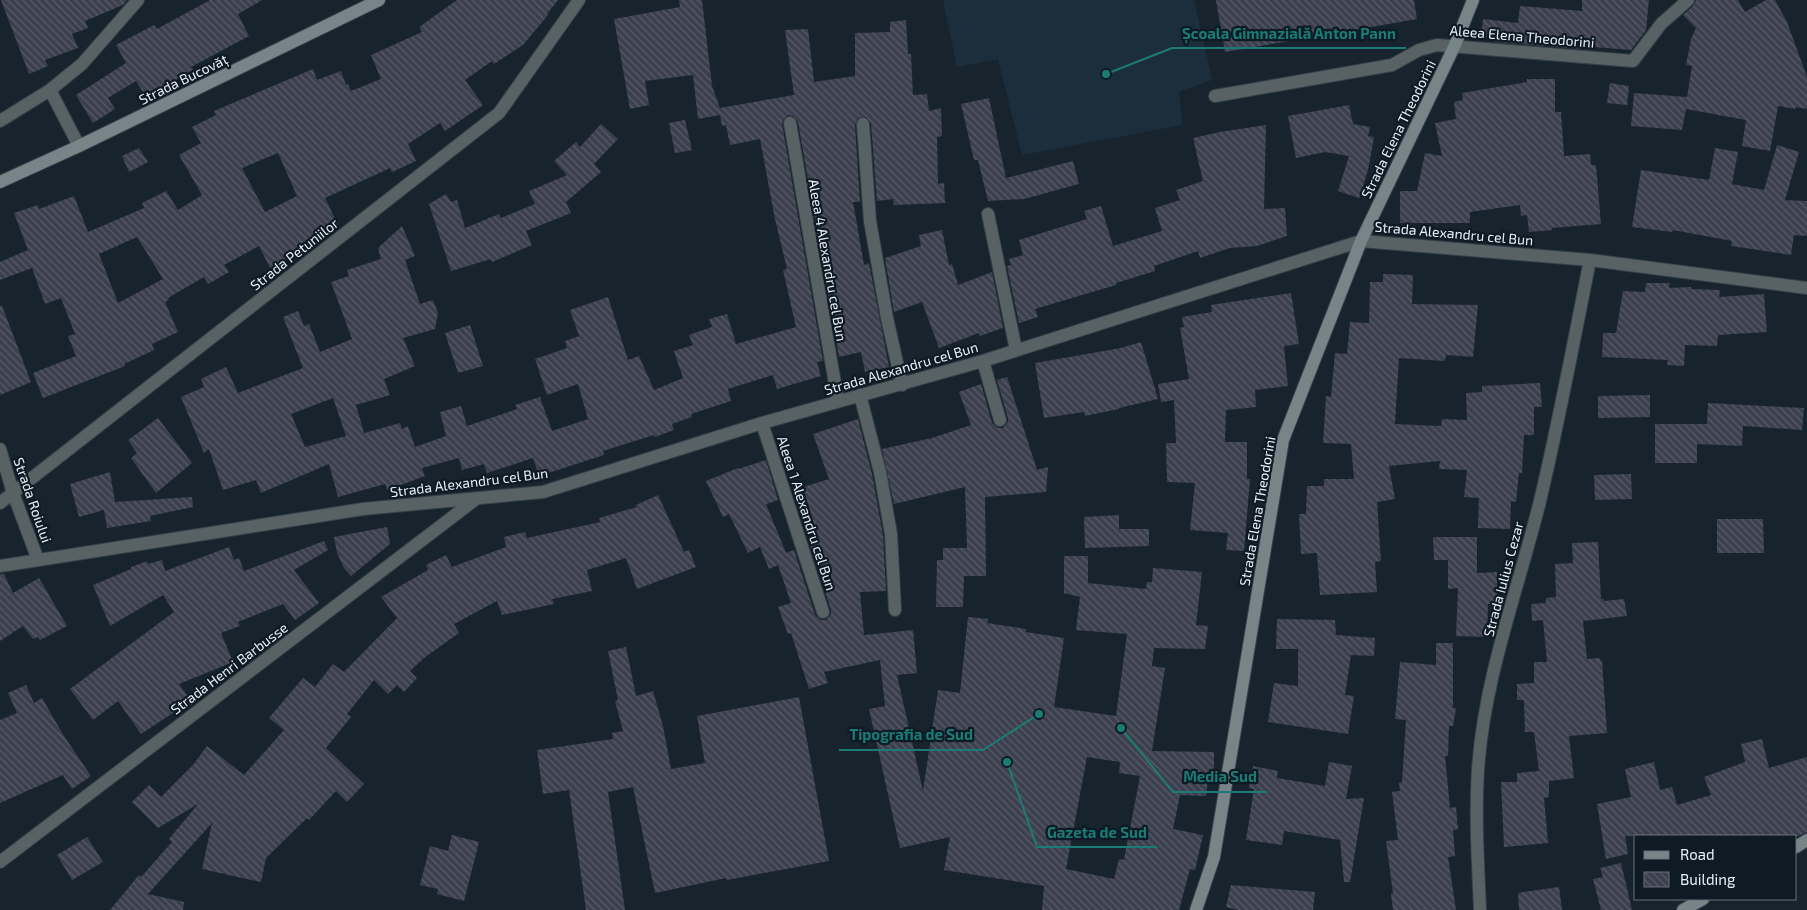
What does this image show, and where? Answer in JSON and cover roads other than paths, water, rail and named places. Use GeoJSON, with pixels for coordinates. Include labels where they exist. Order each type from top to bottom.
{"type":"FeatureCollection","features":[{"type":"Feature","properties":{"kind":"main road","name":"Strada Bucovăț"},"geometry":{"type":"LineString","coordinates":[[0,182],[79,146],[379,0]]}},
{"type":"Feature","properties":{"kind":"main road","name":"Strada Elena Theodorini"},"geometry":{"type":"LineString","coordinates":[[1196,910],[1214,857],[1283,440],[1361,241],[1455,45],[1473,0]]}},
{"type":"Feature","properties":{"kind":"main road"},"geometry":{"type":"LineString","coordinates":[[1683,910],[1701,900]]}},
{"type":"Feature","properties":{"kind":"street"},"geometry":{"type":"LineString","coordinates":[[0,120],[50,90],[82,64],[138,0]]}},
{"type":"Feature","properties":{"kind":"street","name":"Strada Petuniilor"},"geometry":{"type":"LineString","coordinates":[[0,504],[499,113],[579,0]]}},
{"type":"Feature","properties":{"kind":"street","name":"Aleea Elena Theodorini"},"geometry":{"type":"LineString","coordinates":[[1214,96],[1384,67],[1429,47],[1455,45],[1633,60],[1661,24],[1688,0]]}},
{"type":"Feature","properties":{"kind":"street"},"geometry":{"type":"LineString","coordinates":[[50,90],[79,146]]}},
{"type":"Feature","properties":{"kind":"street","name":"Aleea 4 Alexandru cel Bun"},"geometry":{"type":"LineString","coordinates":[[790,123],[838,401]]}},
{"type":"Feature","properties":{"kind":"street"},"geometry":{"type":"LineString","coordinates":[[862,124],[870,221],[887,318],[902,384]]}},
{"type":"Feature","properties":{"kind":"street"},"geometry":{"type":"LineString","coordinates":[[988,214],[1016,350]]}},
{"type":"Feature","properties":{"kind":"street","name":"Strada Alexandru cel Bun"},"geometry":{"type":"LineString","coordinates":[[0,566],[363,509],[542,492],[762,423],[983,361],[1361,241],[1590,260],[1807,288]]}},
{"type":"Feature","properties":{"kind":"street","name":"Strada Iulius Cezar"},"geometry":{"type":"LineString","coordinates":[[1480,910],[1477,839],[1478,770],[1485,716],[1500,649],[1540,501],[1590,260]]}},
{"type":"Feature","properties":{"kind":"street"},"geometry":{"type":"LineString","coordinates":[[983,361],[1000,420]]}},
{"type":"Feature","properties":{"kind":"street"},"geometry":{"type":"LineString","coordinates":[[860,396],[880,472],[891,534],[895,610]]}},
{"type":"Feature","properties":{"kind":"street","name":"Aleea 1 Alexandru cel Bun"},"geometry":{"type":"LineString","coordinates":[[762,423],[823,612]]}},
{"type":"Feature","properties":{"kind":"street","name":"Strada Roiului"},"geometry":{"type":"LineString","coordinates":[[0,449],[13,492],[38,560]]}},
{"type":"Feature","properties":{"kind":"street","name":"Strada Henri Barbusse"},"geometry":{"type":"LineString","coordinates":[[0,862],[476,499]]}},
{"type":"Feature","properties":{"kind":"place","name":"Școala Gimnazială Anton Pann"},"geometry":{"type":"Point","coordinates":[1106,74]}},
{"type":"Feature","properties":{"kind":"place","name":"Tipografia de Sud"},"geometry":{"type":"Point","coordinates":[1039,714]}},
{"type":"Feature","properties":{"kind":"place","name":"Media Sud"},"geometry":{"type":"Point","coordinates":[1121,728]}},
{"type":"Feature","properties":{"kind":"place","name":"Gazeta de Sud"},"geometry":{"type":"Point","coordinates":[1007,762]}}]}
